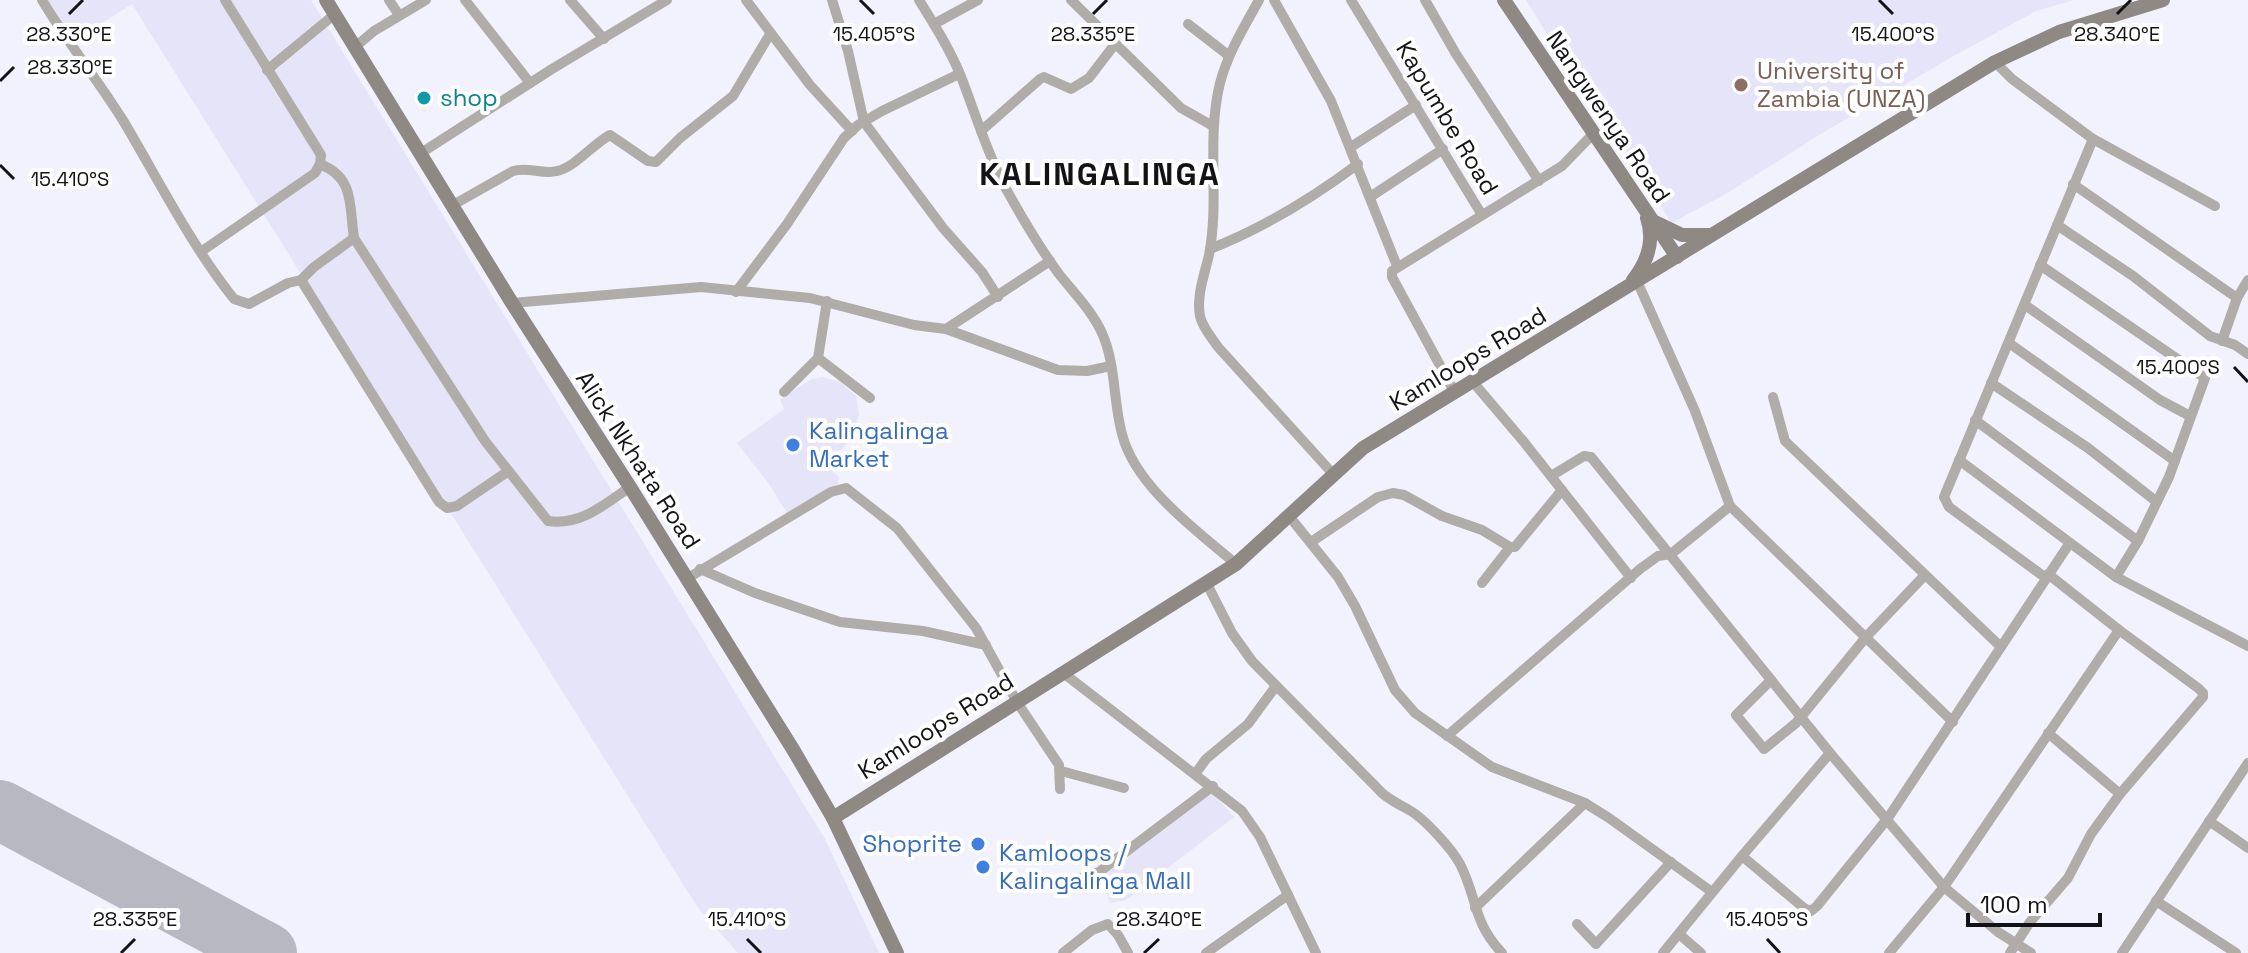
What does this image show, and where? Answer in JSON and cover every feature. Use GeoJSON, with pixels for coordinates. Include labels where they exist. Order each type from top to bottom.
{"type":"FeatureCollection","features":[{"type":"Feature","properties":{"kind":"main road","name":"Alick Nkhata Road"},"geometry":{"type":"LineString","coordinates":[[326,0],[512,303],[688,578],[833,818],[897,953]]}},
{"type":"Feature","properties":{"kind":"main road","name":"Nangwenya Road"},"geometry":{"type":"LineString","coordinates":[[1504,0],[1677,257]]}},
{"type":"Feature","properties":{"kind":"main road","name":"Kamloops Road"},"geometry":{"type":"LineString","coordinates":[[833,818],[1236,564],[1363,448],[1995,62],[2059,32],[2163,0]]}},
{"type":"Feature","properties":{"kind":"main road"},"geometry":{"type":"LineString","coordinates":[[1644,210],[1668,230],[1682,235],[1714,234]]}},
{"type":"Feature","properties":{"kind":"main road"},"geometry":{"type":"LineString","coordinates":[[1619,291],[1634,280],[1645,264],[1650,246],[1650,228],[1644,210]]}},
{"type":"Feature","properties":{"kind":"street"},"geometry":{"type":"LineString","coordinates":[[42,0],[58,28],[96,76],[234,299],[249,304],[288,283],[301,280],[354,238]]}},
{"type":"Feature","properties":{"kind":"street"},"geometry":{"type":"LineString","coordinates":[[202,251],[315,173],[321,155],[225,0]]}},
{"type":"Feature","properties":{"kind":"street"},"geometry":{"type":"LineString","coordinates":[[389,0],[399,15]]}},
{"type":"Feature","properties":{"kind":"street"},"geometry":{"type":"LineString","coordinates":[[355,47],[374,31],[426,0]]}},
{"type":"Feature","properties":{"kind":"street"},"geometry":{"type":"LineString","coordinates":[[465,0],[530,83]]}},
{"type":"Feature","properties":{"kind":"street"},"geometry":{"type":"LineString","coordinates":[[570,0],[604,39]]}},
{"type":"Feature","properties":{"kind":"street"},"geometry":{"type":"LineString","coordinates":[[421,153],[667,0]]}},
{"type":"Feature","properties":{"kind":"street"},"geometry":{"type":"LineString","coordinates":[[746,0],[821,99],[852,131]]}},
{"type":"Feature","properties":{"kind":"street"},"geometry":{"type":"LineString","coordinates":[[832,0],[848,51],[864,122],[943,228],[982,272],[998,297]]}},
{"type":"Feature","properties":{"kind":"street"},"geometry":{"type":"LineString","coordinates":[[919,0],[959,74],[1006,188],[1050,261],[1096,321],[1111,366],[1122,436],[1138,470],[1196,530],[1236,564]]}},
{"type":"Feature","properties":{"kind":"street"},"geometry":{"type":"LineString","coordinates":[[934,24],[978,0]]}},
{"type":"Feature","properties":{"kind":"street"},"geometry":{"type":"LineString","coordinates":[[1071,0],[1181,108],[1213,126]]}},
{"type":"Feature","properties":{"kind":"street"},"geometry":{"type":"LineString","coordinates":[[1274,0],[1331,101],[1397,266]]}},
{"type":"Feature","properties":{"kind":"street","name":"Kapumbe Road"},"geometry":{"type":"LineString","coordinates":[[1351,0],[1482,215]]}},
{"type":"Feature","properties":{"kind":"street"},"geometry":{"type":"LineString","coordinates":[[1425,0],[1456,54],[1539,181]]}},
{"type":"Feature","properties":{"kind":"street"},"geometry":{"type":"LineString","coordinates":[[1257,1],[1228,55],[1219,85],[1213,126],[1214,221],[1200,298],[1200,316],[1218,347],[1334,475]]}},
{"type":"Feature","properties":{"kind":"street"},"geometry":{"type":"LineString","coordinates":[[267,70],[335,14]]}},
{"type":"Feature","properties":{"kind":"street"},"geometry":{"type":"LineString","coordinates":[[1188,24],[1228,55]]}},
{"type":"Feature","properties":{"kind":"street"},"geometry":{"type":"LineString","coordinates":[[453,205],[518,169],[540,172],[562,170],[610,135],[648,161],[656,162],[680,138],[733,96],[770,34]]}},
{"type":"Feature","properties":{"kind":"street"},"geometry":{"type":"LineString","coordinates":[[981,131],[1040,79],[1048,78],[1071,89],[1084,83],[1115,44]]}},
{"type":"Feature","properties":{"kind":"street"},"geometry":{"type":"LineString","coordinates":[[1995,62],[2024,88],[2093,139],[2215,206]]}},
{"type":"Feature","properties":{"kind":"street"},"geometry":{"type":"LineString","coordinates":[[736,292],[787,224],[827,161],[852,131],[959,74]]}},
{"type":"Feature","properties":{"kind":"street"},"geometry":{"type":"LineString","coordinates":[[1351,147],[1416,105]]}},
{"type":"Feature","properties":{"kind":"street"},"geometry":{"type":"LineString","coordinates":[[1455,393],[1392,277],[1392,271],[1562,166],[1593,134]]}},
{"type":"Feature","properties":{"kind":"street"},"geometry":{"type":"LineString","coordinates":[[2013,948],[2030,922],[2068,878],[2094,830],[2120,794],[2203,697],[2198,688],[1946,504],[1944,497],[2093,139]]}},
{"type":"Feature","properties":{"kind":"street"},"geometry":{"type":"LineString","coordinates":[[1370,197],[1443,149]]}},
{"type":"Feature","properties":{"kind":"street"},"geometry":{"type":"LineString","coordinates":[[320,164],[337,171],[346,183],[354,238],[379,280],[507,472],[540,513],[548,521],[575,520],[630,487]]}},
{"type":"Feature","properties":{"kind":"street"},"geometry":{"type":"LineString","coordinates":[[1210,249],[1253,232],[1288,213],[1358,164]]}},
{"type":"Feature","properties":{"kind":"street"},"geometry":{"type":"LineString","coordinates":[[2073,184],[2237,298]]}},
{"type":"Feature","properties":{"kind":"street"},"geometry":{"type":"LineString","coordinates":[[2057,225],[2133,276],[2210,336],[2248,354]]}},
{"type":"Feature","properties":{"kind":"street"},"geometry":{"type":"LineString","coordinates":[[946,329],[1050,261]]}},
{"type":"Feature","properties":{"kind":"street"},"geometry":{"type":"LineString","coordinates":[[2040,265],[2205,378],[2157,502],[2116,577]]}},
{"type":"Feature","properties":{"kind":"street"},"geometry":{"type":"LineString","coordinates":[[301,280],[439,502],[447,508],[457,506],[507,472]]}},
{"type":"Feature","properties":{"kind":"street"},"geometry":{"type":"LineString","coordinates":[[1637,281],[1695,411],[1730,506],[1953,722]]}},
{"type":"Feature","properties":{"kind":"street"},"geometry":{"type":"LineString","coordinates":[[2222,341],[2237,298],[2248,281]]}},
{"type":"Feature","properties":{"kind":"street"},"geometry":{"type":"LineString","coordinates":[[512,303],[691,287],[827,301],[914,325],[946,329],[1058,370],[1087,371],[1111,366]]}},
{"type":"Feature","properties":{"kind":"street"},"geometry":{"type":"LineString","coordinates":[[784,392],[818,358],[827,301]]}},
{"type":"Feature","properties":{"kind":"street"},"geometry":{"type":"LineString","coordinates":[[2025,305],[2160,400],[2190,416]]}},
{"type":"Feature","properties":{"kind":"street"},"geometry":{"type":"LineString","coordinates":[[2009,343],[2175,461]]}},
{"type":"Feature","properties":{"kind":"street"},"geometry":{"type":"LineString","coordinates":[[818,358],[870,398]]}},
{"type":"Feature","properties":{"kind":"street"},"geometry":{"type":"LineString","coordinates":[[1473,382],[1631,578]]}},
{"type":"Feature","properties":{"kind":"street"},"geometry":{"type":"LineString","coordinates":[[1991,383],[2088,448],[2157,502]]}},
{"type":"Feature","properties":{"kind":"street"},"geometry":{"type":"LineString","coordinates":[[1773,397],[1785,441],[2001,647]]}},
{"type":"Feature","properties":{"kind":"street"},"geometry":{"type":"LineString","coordinates":[[1975,420],[2138,541]]}},
{"type":"Feature","properties":{"kind":"street"},"geometry":{"type":"LineString","coordinates":[[1551,476],[1584,456],[1591,457],[1830,753],[1944,887],[2013,948],[2031,953]]}},
{"type":"Feature","properties":{"kind":"street"},"geometry":{"type":"LineString","coordinates":[[1959,460],[2116,577],[2248,646]]}},
{"type":"Feature","properties":{"kind":"street"},"geometry":{"type":"LineString","coordinates":[[688,578],[831,492],[846,488],[897,528],[976,628],[1017,702],[1061,771],[1060,789]]}},
{"type":"Feature","properties":{"kind":"street"},"geometry":{"type":"LineString","coordinates":[[1311,542],[1378,497],[1393,493],[1404,495],[1442,516],[1494,535],[1510,547],[1515,547],[1562,490]]}},
{"type":"Feature","properties":{"kind":"street"},"geometry":{"type":"LineString","coordinates":[[1447,736],[1658,556],[1671,554],[1730,506]]}},
{"type":"Feature","properties":{"kind":"street"},"geometry":{"type":"LineString","coordinates":[[1289,516],[1347,591],[1400,698],[1415,713],[1492,767],[1585,803],[1712,892]]}},
{"type":"Feature","properties":{"kind":"street"},"geometry":{"type":"LineString","coordinates":[[1742,856],[1811,911],[1888,818],[2069,544]]}},
{"type":"Feature","properties":{"kind":"street"},"geometry":{"type":"LineString","coordinates":[[1482,583],[1510,547]]}},
{"type":"Feature","properties":{"kind":"street"},"geometry":{"type":"LineString","coordinates":[[700,569],[755,593],[840,622],[923,631],[986,645]]}},
{"type":"Feature","properties":{"kind":"street"},"geometry":{"type":"LineString","coordinates":[[1771,680],[1736,715],[1764,749],[1801,717],[1866,637],[1924,576]]}},
{"type":"Feature","properties":{"kind":"street"},"geometry":{"type":"LineString","coordinates":[[1206,582],[1245,652],[1383,794],[1411,811],[1451,851],[1462,867],[1485,933],[1502,953]]}},
{"type":"Feature","properties":{"kind":"street"},"geometry":{"type":"LineString","coordinates":[[1889,953],[1944,887],[2119,630]]}},
{"type":"Feature","properties":{"kind":"street"},"geometry":{"type":"LineString","coordinates":[[1062,672],[1213,786],[1252,822],[1316,953]]}},
{"type":"Feature","properties":{"kind":"street"},"geometry":{"type":"LineString","coordinates":[[1196,773],[1206,759],[1248,724],[1276,686]]}},
{"type":"Feature","properties":{"kind":"street"},"geometry":{"type":"LineString","coordinates":[[2048,733],[2120,794]]}},
{"type":"Feature","properties":{"kind":"street"},"geometry":{"type":"LineString","coordinates":[[1663,953],[1830,753]]}},
{"type":"Feature","properties":{"kind":"street"},"geometry":{"type":"LineString","coordinates":[[2122,953],[2248,763]]}},
{"type":"Feature","properties":{"kind":"street"},"geometry":{"type":"LineString","coordinates":[[1061,771],[1124,788]]}},
{"type":"Feature","properties":{"kind":"street"},"geometry":{"type":"LineString","coordinates":[[1061,880],[1072,881],[1099,872],[1213,786]]}},
{"type":"Feature","properties":{"kind":"street"},"geometry":{"type":"LineString","coordinates":[[1475,908],[1585,803]]}},
{"type":"Feature","properties":{"kind":"street"},"geometry":{"type":"LineString","coordinates":[[2209,821],[2248,848]]}},
{"type":"Feature","properties":{"kind":"street"},"geometry":{"type":"LineString","coordinates":[[1577,924],[1596,944],[1671,862]]}},
{"type":"Feature","properties":{"kind":"street"},"geometry":{"type":"LineString","coordinates":[[1206,953],[1288,895]]}},
{"type":"Feature","properties":{"kind":"street"},"geometry":{"type":"LineString","coordinates":[[2156,901],[2236,953]]}},
{"type":"Feature","properties":{"kind":"street"},"geometry":{"type":"LineString","coordinates":[[1063,953],[1092,930],[1108,924],[1128,953]]}},
{"type":"Feature","properties":{"kind":"street"},"geometry":{"type":"LineString","coordinates":[[1679,934],[1701,953]]}},
{"type":"Feature","properties":{"kind":"shaded area"},"geometry":{"type":"Polygon","coordinates":[[[38,0],[311,0],[825,839],[879,953],[738,953],[698,908],[132,4],[67,45],[38,0]]]}},
{"type":"Feature","properties":{"kind":"shaded area","name":"University of Zambia (UNZA)"},"geometry":{"type":"Polygon","coordinates":[[[1526,0],[2074,0],[2036,11],[1950,58],[1724,195],[1671,223],[1595,112],[1526,0]]]}},
{"type":"Feature","properties":{"kind":"shaded area","name":"Kalingalinga Market"},"geometry":{"type":"Polygon","coordinates":[[[823,377],[840,382],[856,396],[859,414],[852,437],[833,454],[830,468],[839,478],[837,487],[789,516],[737,443],[784,409],[780,400],[784,396],[812,379],[823,377]]]}},
{"type":"Feature","properties":{"kind":"shaded area"},"geometry":{"type":"Polygon","coordinates":[[[1212,792],[1234,817],[1126,900],[1110,903],[1101,874],[1212,792]]]}},
{"type":"Feature","properties":{"kind":"runway"},"geometry":{"type":"LineString","coordinates":[[0,810],[267,953]]}},
{"type":"Feature","properties":{"kind":"place","name":"University of Zambia (UNZA)"},"geometry":{"type":"Point","coordinates":[1741,85]}},
{"type":"Feature","properties":{"kind":"place","name":"shop"},"geometry":{"type":"Point","coordinates":[424,98]}},
{"type":"Feature","properties":{"kind":"place","name":"Kalingalinga Market"},"geometry":{"type":"Point","coordinates":[793,445]}},
{"type":"Feature","properties":{"kind":"place","name":"Shoprite"},"geometry":{"type":"Point","coordinates":[978,844]}},
{"type":"Feature","properties":{"kind":"place","name":"Kamloops / Kalingalinga Mall"},"geometry":{"type":"Point","coordinates":[983,867]}},
{"type":"Feature","properties":{"kind":"district","name":"KALINGALINGA"},"geometry":{"type":"Point","coordinates":[1100,174]}}]}
